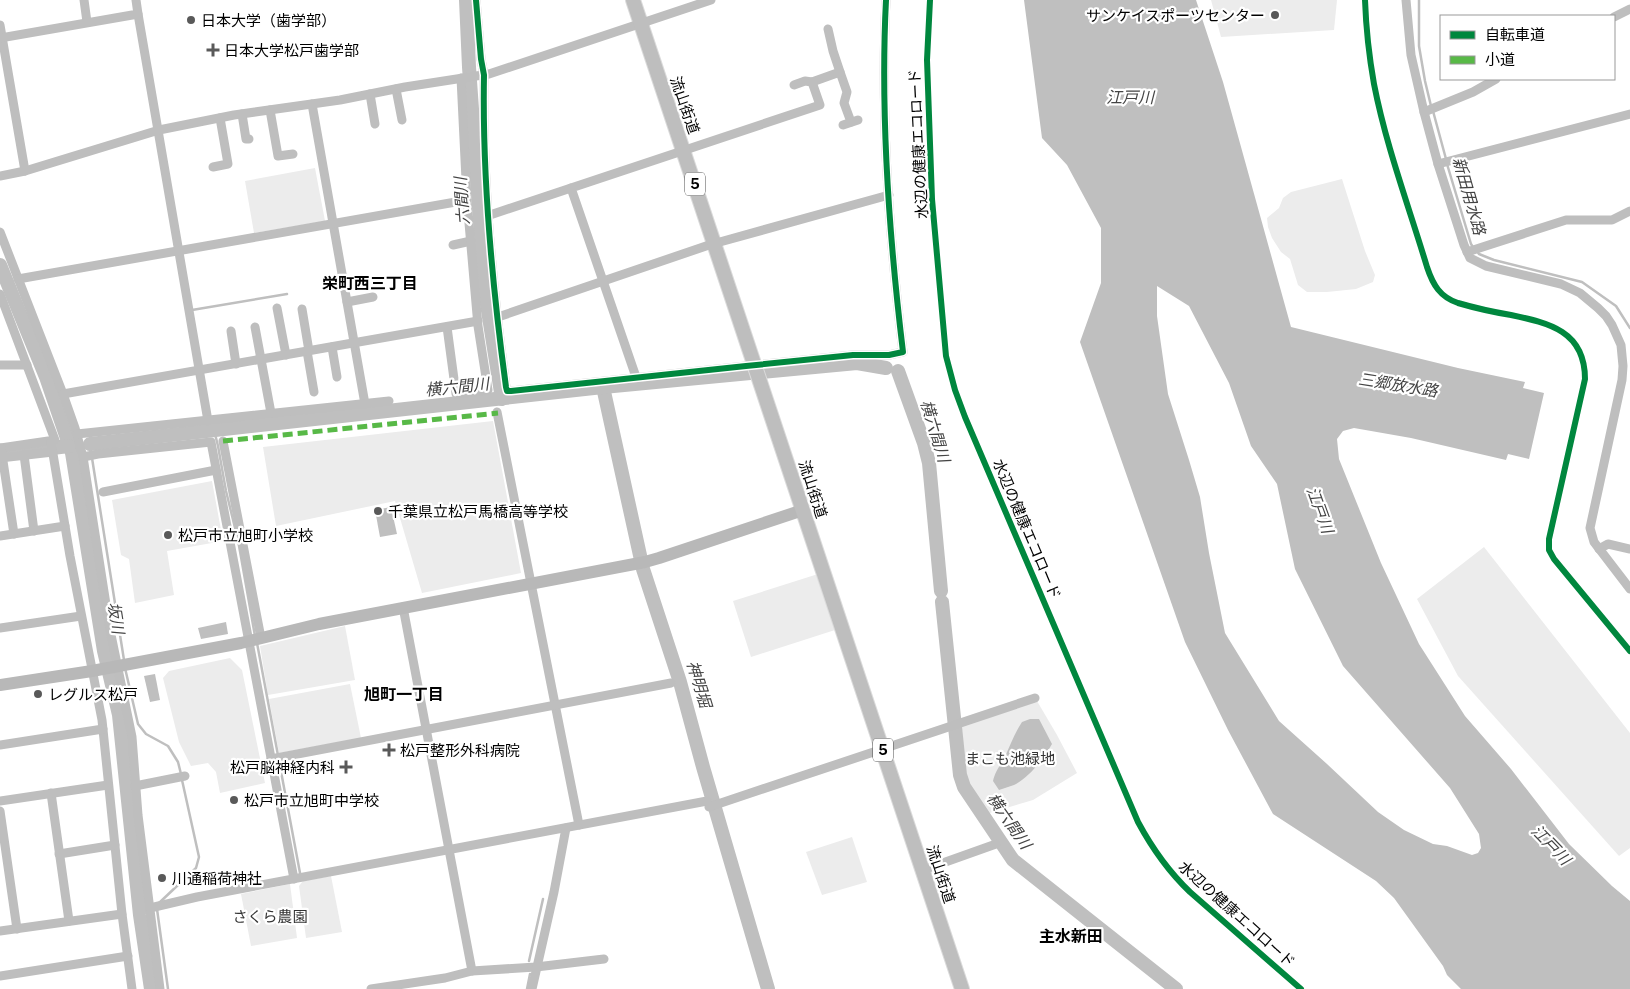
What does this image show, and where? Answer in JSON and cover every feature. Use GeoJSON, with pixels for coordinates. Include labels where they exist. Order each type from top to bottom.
{"type":"FeatureCollection","features":[{"type":"Feature","properties":{"kind":"main road","name":"流山街道"},"geometry":{"type":"LineString","coordinates":[[633,0],[962,989]]}},
{"type":"Feature","properties":{"kind":"street"},"geometry":{"type":"LineString","coordinates":[[84,0],[87,22]]}},
{"type":"Feature","properties":{"kind":"street"},"geometry":{"type":"LineString","coordinates":[[136,0],[208,421]]}},
{"type":"Feature","properties":{"kind":"street"},"geometry":{"type":"LineString","coordinates":[[476,0],[484,75],[483,105],[487,216],[493,285],[507,391],[902,352],[893,265],[889,195],[884,85],[886,0]]}},
{"type":"Feature","properties":{"kind":"street"},"geometry":{"type":"LineString","coordinates":[[0,176],[24,171],[159,130],[242,114],[484,75],[711,0]]}},
{"type":"Feature","properties":{"kind":"street"},"geometry":{"type":"LineString","coordinates":[[1406,0],[1411,55],[1424,112],[1438,164],[1467,252],[1474,261],[1486,266],[1561,284],[1580,293],[1598,308],[1612,325],[1626,350],[1622,380],[1590,528],[1592,538],[1599,549],[1630,589]]}},
{"type":"Feature","properties":{"kind":"street"},"geometry":{"type":"LineString","coordinates":[[1615,16],[1630,9]]}},
{"type":"Feature","properties":{"kind":"street"},"geometry":{"type":"LineString","coordinates":[[1,38],[138,14]]}},
{"type":"Feature","properties":{"kind":"street"},"geometry":{"type":"LineString","coordinates":[[0,25],[24,171]]}},
{"type":"Feature","properties":{"kind":"street"},"geometry":{"type":"LineString","coordinates":[[828,29],[833,51],[847,92],[844,103],[850,122]]}},
{"type":"Feature","properties":{"kind":"street"},"geometry":{"type":"LineString","coordinates":[[797,81],[812,82],[840,72]]}},
{"type":"Feature","properties":{"kind":"street"},"geometry":{"type":"LineString","coordinates":[[447,327],[456,394],[488,390],[478,321],[467,200],[461,78]]}},
{"type":"Feature","properties":{"kind":"street"},"geometry":{"type":"LineString","coordinates":[[1424,112],[1473,92],[1494,80]]}},
{"type":"Feature","properties":{"kind":"street"},"geometry":{"type":"LineString","coordinates":[[487,216],[820,105],[812,82]]}},
{"type":"Feature","properties":{"kind":"street"},"geometry":{"type":"LineString","coordinates":[[396,89],[402,120]]}},
{"type":"Feature","properties":{"kind":"street"},"geometry":{"type":"LineString","coordinates":[[370,94],[376,124]]}},
{"type":"Feature","properties":{"kind":"street"},"geometry":{"type":"LineString","coordinates":[[312,104],[365,404]]}},
{"type":"Feature","properties":{"kind":"street"},"geometry":{"type":"LineString","coordinates":[[270,110],[278,156],[293,154]]}},
{"type":"Feature","properties":{"kind":"street"},"geometry":{"type":"LineString","coordinates":[[242,114],[246,139],[249,139]]}},
{"type":"Feature","properties":{"kind":"street"},"geometry":{"type":"LineString","coordinates":[[1438,164],[1630,114]]}},
{"type":"Feature","properties":{"kind":"street"},"geometry":{"type":"LineString","coordinates":[[213,167],[228,164],[220,118]]}},
{"type":"Feature","properties":{"kind":"street"},"geometry":{"type":"LineString","coordinates":[[571,188],[636,377]]}},
{"type":"Feature","properties":{"kind":"street"},"geometry":{"type":"LineString","coordinates":[[498,317],[715,244],[889,195]]}},
{"type":"Feature","properties":{"kind":"street"},"geometry":{"type":"LineString","coordinates":[[18,279],[467,200]]}},
{"type":"Feature","properties":{"kind":"street"},"geometry":{"type":"LineString","coordinates":[[1467,252],[1566,220],[1612,220],[1630,211]]}},
{"type":"Feature","properties":{"kind":"street"},"geometry":{"type":"LineString","coordinates":[[0,232],[63,394],[82,454],[110,630],[134,750],[135,786],[155,906],[160,989]]}},
{"type":"Feature","properties":{"kind":"street"},"geometry":{"type":"LineString","coordinates":[[453,245],[471,241]]}},
{"type":"Feature","properties":{"kind":"street"},"geometry":{"type":"LineString","coordinates":[[0,294],[55,440],[52,446],[65,526],[82,616],[96,670],[122,914],[132,989]]}},
{"type":"Feature","properties":{"kind":"street"},"geometry":{"type":"LineString","coordinates":[[347,302],[373,297]]}},
{"type":"Feature","properties":{"kind":"street"},"geometry":{"type":"LineString","coordinates":[[277,308],[286,355]]}},
{"type":"Feature","properties":{"kind":"street"},"geometry":{"type":"LineString","coordinates":[[302,309],[314,392]]}},
{"type":"Feature","properties":{"kind":"street"},"geometry":{"type":"LineString","coordinates":[[63,394],[478,321]]}},
{"type":"Feature","properties":{"kind":"street"},"geometry":{"type":"LineString","coordinates":[[255,327],[271,414]]}},
{"type":"Feature","properties":{"kind":"street"},"geometry":{"type":"LineString","coordinates":[[230,331],[236,364]]}},
{"type":"Feature","properties":{"kind":"street"},"geometry":{"type":"LineString","coordinates":[[332,347],[337,377]]}},
{"type":"Feature","properties":{"kind":"street"},"geometry":{"type":"LineString","coordinates":[[0,365],[27,364]]}},
{"type":"Feature","properties":{"kind":"street"},"geometry":{"type":"LineString","coordinates":[[77,436],[389,401]]}},
{"type":"Feature","properties":{"kind":"street"},"geometry":{"type":"LineString","coordinates":[[497,412],[579,825]]}},
{"type":"Feature","properties":{"kind":"street"},"geometry":{"type":"LineString","coordinates":[[223,441],[238,517],[271,759],[294,879]]}},
{"type":"Feature","properties":{"kind":"street"},"geometry":{"type":"LineString","coordinates":[[82,454],[94,456],[211,442],[226,519],[255,639]]}},
{"type":"Feature","properties":{"kind":"street"},"geometry":{"type":"LineString","coordinates":[[14,534],[1,448],[52,446]]}},
{"type":"Feature","properties":{"kind":"street"},"geometry":{"type":"LineString","coordinates":[[1,458],[24,455],[52,446]]}},
{"type":"Feature","properties":{"kind":"street"},"geometry":{"type":"LineString","coordinates":[[24,455],[34,531]]}},
{"type":"Feature","properties":{"kind":"street"},"geometry":{"type":"LineString","coordinates":[[103,492],[216,470]]}},
{"type":"Feature","properties":{"kind":"street"},"geometry":{"type":"LineString","coordinates":[[0,685],[117,667],[320,624],[641,562],[659,558],[803,510]]}},
{"type":"Feature","properties":{"kind":"street"},"geometry":{"type":"LineString","coordinates":[[226,519],[238,517]]}},
{"type":"Feature","properties":{"kind":"street"},"geometry":{"type":"LineString","coordinates":[[0,536],[65,526]]}},
{"type":"Feature","properties":{"kind":"street"},"geometry":{"type":"LineString","coordinates":[[1599,549],[1608,544],[1630,549]]}},
{"type":"Feature","properties":{"kind":"street"},"geometry":{"type":"LineString","coordinates":[[403,608],[472,971]]}},
{"type":"Feature","properties":{"kind":"street"},"geometry":{"type":"LineString","coordinates":[[0,628],[82,616]]}},
{"type":"Feature","properties":{"kind":"street"},"geometry":{"type":"LineString","coordinates":[[271,759],[671,683]]}},
{"type":"Feature","properties":{"kind":"street"},"geometry":{"type":"LineString","coordinates":[[155,906],[579,825],[708,804],[720,804],[1035,698]]}},
{"type":"Feature","properties":{"kind":"street"},"geometry":{"type":"LineString","coordinates":[[0,745],[103,729]]}},
{"type":"Feature","properties":{"kind":"street"},"geometry":{"type":"LineString","coordinates":[[135,786],[185,776]]}},
{"type":"Feature","properties":{"kind":"street"},"geometry":{"type":"LineString","coordinates":[[0,801],[108,785]]}},
{"type":"Feature","properties":{"kind":"street"},"geometry":{"type":"LineString","coordinates":[[51,793],[69,921]]}},
{"type":"Feature","properties":{"kind":"street"},"geometry":{"type":"LineString","coordinates":[[0,811],[2,845],[17,929]]}},
{"type":"Feature","properties":{"kind":"street"},"geometry":{"type":"LineString","coordinates":[[532,989],[566,828]]}},
{"type":"Feature","properties":{"kind":"street"},"geometry":{"type":"LineString","coordinates":[[923,870],[996,844]]}},
{"type":"Feature","properties":{"kind":"street"},"geometry":{"type":"LineString","coordinates":[[59,854],[115,845]]}},
{"type":"Feature","properties":{"kind":"street"},"geometry":{"type":"LineString","coordinates":[[0,931],[122,914]]}},
{"type":"Feature","properties":{"kind":"street"},"geometry":{"type":"LineString","coordinates":[[0,976],[128,956]]}},
{"type":"Feature","properties":{"kind":"street"},"geometry":{"type":"LineString","coordinates":[[371,989],[445,978],[472,971],[536,967],[604,959]]}},
{"type":"Feature","properties":{"kind":"green space","name":"サンケイスポーツセンター"},"geometry":{"type":"Polygon","coordinates":[[[1211,0],[1337,0],[1334,30],[1221,37],[1211,0]]]}},
{"type":"Feature","properties":{"kind":"green space"},"geometry":{"type":"Polygon","coordinates":[[[315,168],[325,221],[254,233],[245,181],[315,168]]]}},
{"type":"Feature","properties":{"kind":"green space"},"geometry":{"type":"Polygon","coordinates":[[[1342,179],[1365,251],[1375,275],[1373,282],[1356,289],[1307,292],[1298,285],[1290,259],[1281,252],[1272,238],[1267,218],[1279,208],[1283,198],[1291,192],[1342,179]]]}},
{"type":"Feature","properties":{"kind":"green space"},"geometry":{"type":"Polygon","coordinates":[[[493,421],[521,573],[422,593],[395,501],[276,526],[263,447],[493,421]]]}},
{"type":"Feature","properties":{"kind":"green space"},"geometry":{"type":"Polygon","coordinates":[[[212,481],[223,541],[167,551],[174,595],[135,603],[129,559],[121,555],[112,500],[212,481]]]}},
{"type":"Feature","properties":{"kind":"green space"},"geometry":{"type":"Polygon","coordinates":[[[1484,547],[1630,733],[1630,848],[1619,856],[1458,676],[1417,599],[1484,547]]]}},
{"type":"Feature","properties":{"kind":"green space"},"geometry":{"type":"Polygon","coordinates":[[[818,574],[835,630],[751,657],[733,601],[818,574]]]}},
{"type":"Feature","properties":{"kind":"green space"},"geometry":{"type":"Polygon","coordinates":[[[345,626],[355,680],[268,695],[260,646],[345,626]]]}},
{"type":"Feature","properties":{"kind":"green space"},"geometry":{"type":"Polygon","coordinates":[[[230,658],[242,670],[265,783],[220,793],[216,772],[208,763],[191,766],[179,742],[163,678],[169,671],[230,658]]]}},
{"type":"Feature","properties":{"kind":"green space"},"geometry":{"type":"Polygon","coordinates":[[[350,684],[361,738],[279,753],[269,699],[350,684]]]}},
{"type":"Feature","properties":{"kind":"green space","name":"まこも池緑地"},"geometry":{"type":"Polygon","coordinates":[[[1037,701],[1077,773],[1033,800],[986,814],[970,794],[962,776],[957,728],[1037,701]]]}},
{"type":"Feature","properties":{"kind":"green space"},"geometry":{"type":"Polygon","coordinates":[[[852,837],[867,882],[822,895],[806,852],[852,837]]]}},
{"type":"Feature","properties":{"kind":"green space"},"geometry":{"type":"Polygon","coordinates":[[[331,876],[342,932],[306,938],[299,886],[303,881],[331,876]]]}},
{"type":"Feature","properties":{"kind":"green space","name":"さくら農園"},"geometry":{"type":"Polygon","coordinates":[[[290,884],[297,938],[251,946],[241,894],[290,884]]]}},
{"type":"Feature","properties":{"kind":"water","name":"江戸川"},"geometry":{"type":"Polygon","coordinates":[[[1024,0],[1196,0],[1223,82],[1291,327],[1458,368],[1525,382],[1523,388],[1544,393],[1529,459],[1508,454],[1506,460],[1411,438],[1354,428],[1343,431],[1337,439],[1339,459],[1381,563],[1419,644],[1465,716],[1511,769],[1569,844],[1630,901],[1630,989],[1461,989],[1447,975],[1443,966],[1394,898],[1376,881],[1273,814],[1228,730],[1185,642],[1080,342],[1101,283],[1101,228],[1067,165],[1042,138],[1024,0]],[[1157,286],[1157,316],[1168,394],[1200,497],[1225,633],[1279,721],[1378,812],[1404,830],[1433,844],[1447,846],[1472,855],[1478,853],[1481,848],[1479,834],[1450,788],[1343,666],[1295,569],[1277,484],[1251,446],[1229,383],[1189,306],[1157,286]]]}},
{"type":"Feature","properties":{"kind":"water"},"geometry":{"type":"Polygon","coordinates":[[[391,507],[397,534],[380,537],[375,510],[391,507]]]}},
{"type":"Feature","properties":{"kind":"water"},"geometry":{"type":"Polygon","coordinates":[[[226,622],[228,634],[201,639],[198,628],[226,622]]]}},
{"type":"Feature","properties":{"kind":"water"},"geometry":{"type":"Polygon","coordinates":[[[155,674],[160,700],[150,702],[144,676],[155,674]]]}},
{"type":"Feature","properties":{"kind":"water"},"geometry":{"type":"Polygon","coordinates":[[[1030,719],[1039,719],[1052,744],[1031,773],[1020,782],[999,790],[993,781],[997,770],[1022,722],[1030,719]]]}},
{"type":"Feature","properties":{"kind":"waterway","name":"六間川"},"geometry":{"type":"LineString","coordinates":[[466,0],[485,292],[502,399]]}},
{"type":"Feature","properties":{"kind":"waterway","name":"新田用水路"},"geometry":{"type":"LineString","coordinates":[[1419,0],[1419,46],[1431,106]]}},
{"type":"Feature","properties":{"kind":"waterway","name":"新田用水路"},"geometry":{"type":"LineString","coordinates":[[1433,111],[1446,159]]}},
{"type":"Feature","properties":{"kind":"waterway","name":"新田用水路"},"geometry":{"type":"LineString","coordinates":[[1447,164],[1473,247]]}},
{"type":"Feature","properties":{"kind":"waterway","name":"新田用水路"},"geometry":{"type":"LineString","coordinates":[[1477,251],[1479,254],[1494,260],[1582,282],[1616,306],[1630,328]]}},
{"type":"Feature","properties":{"kind":"waterway","name":"坂川"},"geometry":{"type":"LineString","coordinates":[[0,265],[46,377],[72,453],[104,651],[119,715],[140,915],[151,989]]}},
{"type":"Feature","properties":{"kind":"waterway"},"geometry":{"type":"LineString","coordinates":[[192,310],[287,294]]}},
{"type":"Feature","properties":{"kind":"waterway","name":"横六間川"},"geometry":{"type":"LineString","coordinates":[[90,444],[603,387],[857,363],[886,368]]}},
{"type":"Feature","properties":{"kind":"waterway","name":"横六間川"},"geometry":{"type":"LineString","coordinates":[[898,371],[924,443],[929,463],[941,591]]}},
{"type":"Feature","properties":{"kind":"waterway","name":"神明堀"},"geometry":{"type":"LineString","coordinates":[[603,387],[643,569],[680,682],[768,989]]}},
{"type":"Feature","properties":{"kind":"waterway"},"geometry":{"type":"LineString","coordinates":[[214,430],[236,532]]}},
{"type":"Feature","properties":{"kind":"waterway"},"geometry":{"type":"LineString","coordinates":[[90,444],[91,453]]}},
{"type":"Feature","properties":{"kind":"waterway"},"geometry":{"type":"LineString","coordinates":[[10,453],[69,446]]}},
{"type":"Feature","properties":{"kind":"waterway"},"geometry":{"type":"LineString","coordinates":[[92,458],[124,660]]}},
{"type":"Feature","properties":{"kind":"waterway"},"geometry":{"type":"LineString","coordinates":[[238,540],[255,636]]}},
{"type":"Feature","properties":{"kind":"waterway","name":"横六間川"},"geometry":{"type":"LineString","coordinates":[[942,602],[960,775],[964,787],[1013,860],[1176,989]]}},
{"type":"Feature","properties":{"kind":"waterway"},"geometry":{"type":"LineString","coordinates":[[257,643],[300,873]]}},
{"type":"Feature","properties":{"kind":"waterway"},"geometry":{"type":"LineString","coordinates":[[125,668],[138,724],[146,734],[168,746],[178,762],[181,774]]}},
{"type":"Feature","properties":{"kind":"waterway"},"geometry":{"type":"LineString","coordinates":[[159,903],[196,868],[199,857],[182,780]]}},
{"type":"Feature","properties":{"kind":"waterway"},"geometry":{"type":"LineString","coordinates":[[529,961],[543,899]]}},
{"type":"Feature","properties":{"kind":"waterway"},"geometry":{"type":"LineString","coordinates":[[157,909],[168,989]]}},
{"type":"Feature","properties":{"kind":"waterway"},"geometry":{"type":"LineString","coordinates":[[527,989],[530,974]]}},
{"type":"Feature","properties":{"kind":"marked path"},"geometry":{"type":"LineString","coordinates":[[223,441],[498,413]]}},
{"type":"Feature","properties":{"kind":"cycle path"},"geometry":{"type":"LineString","coordinates":[[476,0],[484,75],[486,193],[489,232],[496,310],[507,391],[853,355],[889,355],[903,352],[887,176],[884,88],[886,0]]}},
{"type":"Feature","properties":{"kind":"cycle path","name":"水辺の健康エコロード"},"geometry":{"type":"LineString","coordinates":[[930,0],[927,60],[932,199],[946,356],[955,390],[965,417],[1143,832],[1168,867],[1190,892],[1301,989]]}},
{"type":"Feature","properties":{"kind":"cycle path"},"geometry":{"type":"LineString","coordinates":[[1365,0],[1369,52],[1379,107],[1398,176],[1427,267],[1438,290],[1446,297],[1458,303],[1525,318],[1551,326],[1572,340],[1579,350],[1585,379],[1549,539],[1549,550],[1554,559],[1630,651]]}},
{"type":"Feature","properties":{"kind":"place","name":"サンケイスポーツセンター"},"geometry":{"type":"Point","coordinates":[1275,15]}},
{"type":"Feature","properties":{"kind":"place","name":"日本大学（歯学部）"},"geometry":{"type":"Point","coordinates":[191,20]}},
{"type":"Feature","properties":{"kind":"place","name":"日本大学松戸歯学部"},"geometry":{"type":"Point","coordinates":[213,50]}},
{"type":"Feature","properties":{"kind":"place","name":"千葉県立松戸馬橋高等学校"},"geometry":{"type":"Point","coordinates":[378,511]}},
{"type":"Feature","properties":{"kind":"place","name":"松戸市立旭町小学校"},"geometry":{"type":"Point","coordinates":[168,535]}},
{"type":"Feature","properties":{"kind":"place","name":"レグルス松戸"},"geometry":{"type":"Point","coordinates":[38,694]}},
{"type":"Feature","properties":{"kind":"place","name":"松戸整形外科病院"},"geometry":{"type":"Point","coordinates":[389,750]}},
{"type":"Feature","properties":{"kind":"place","name":"松戸脳神経内科"},"geometry":{"type":"Point","coordinates":[346,767]}},
{"type":"Feature","properties":{"kind":"place","name":"松戸市立旭町中学校"},"geometry":{"type":"Point","coordinates":[234,800]}},
{"type":"Feature","properties":{"kind":"place","name":"川通稲荷神社"},"geometry":{"type":"Point","coordinates":[162,878]}},
{"type":"Feature","properties":{"kind":"district","name":"栄町西三丁目"},"geometry":{"type":"Point","coordinates":[370,283]}},
{"type":"Feature","properties":{"kind":"district","name":"旭町一丁目"},"geometry":{"type":"Point","coordinates":[404,694]}},
{"type":"Feature","properties":{"kind":"district","name":"主水新田"},"geometry":{"type":"Point","coordinates":[1071,936]}},
{"type":"Feature","properties":{"kind":"water label","name":"三郷放水路"},"geometry":{"type":"Point","coordinates":[1398,385]}}]}
